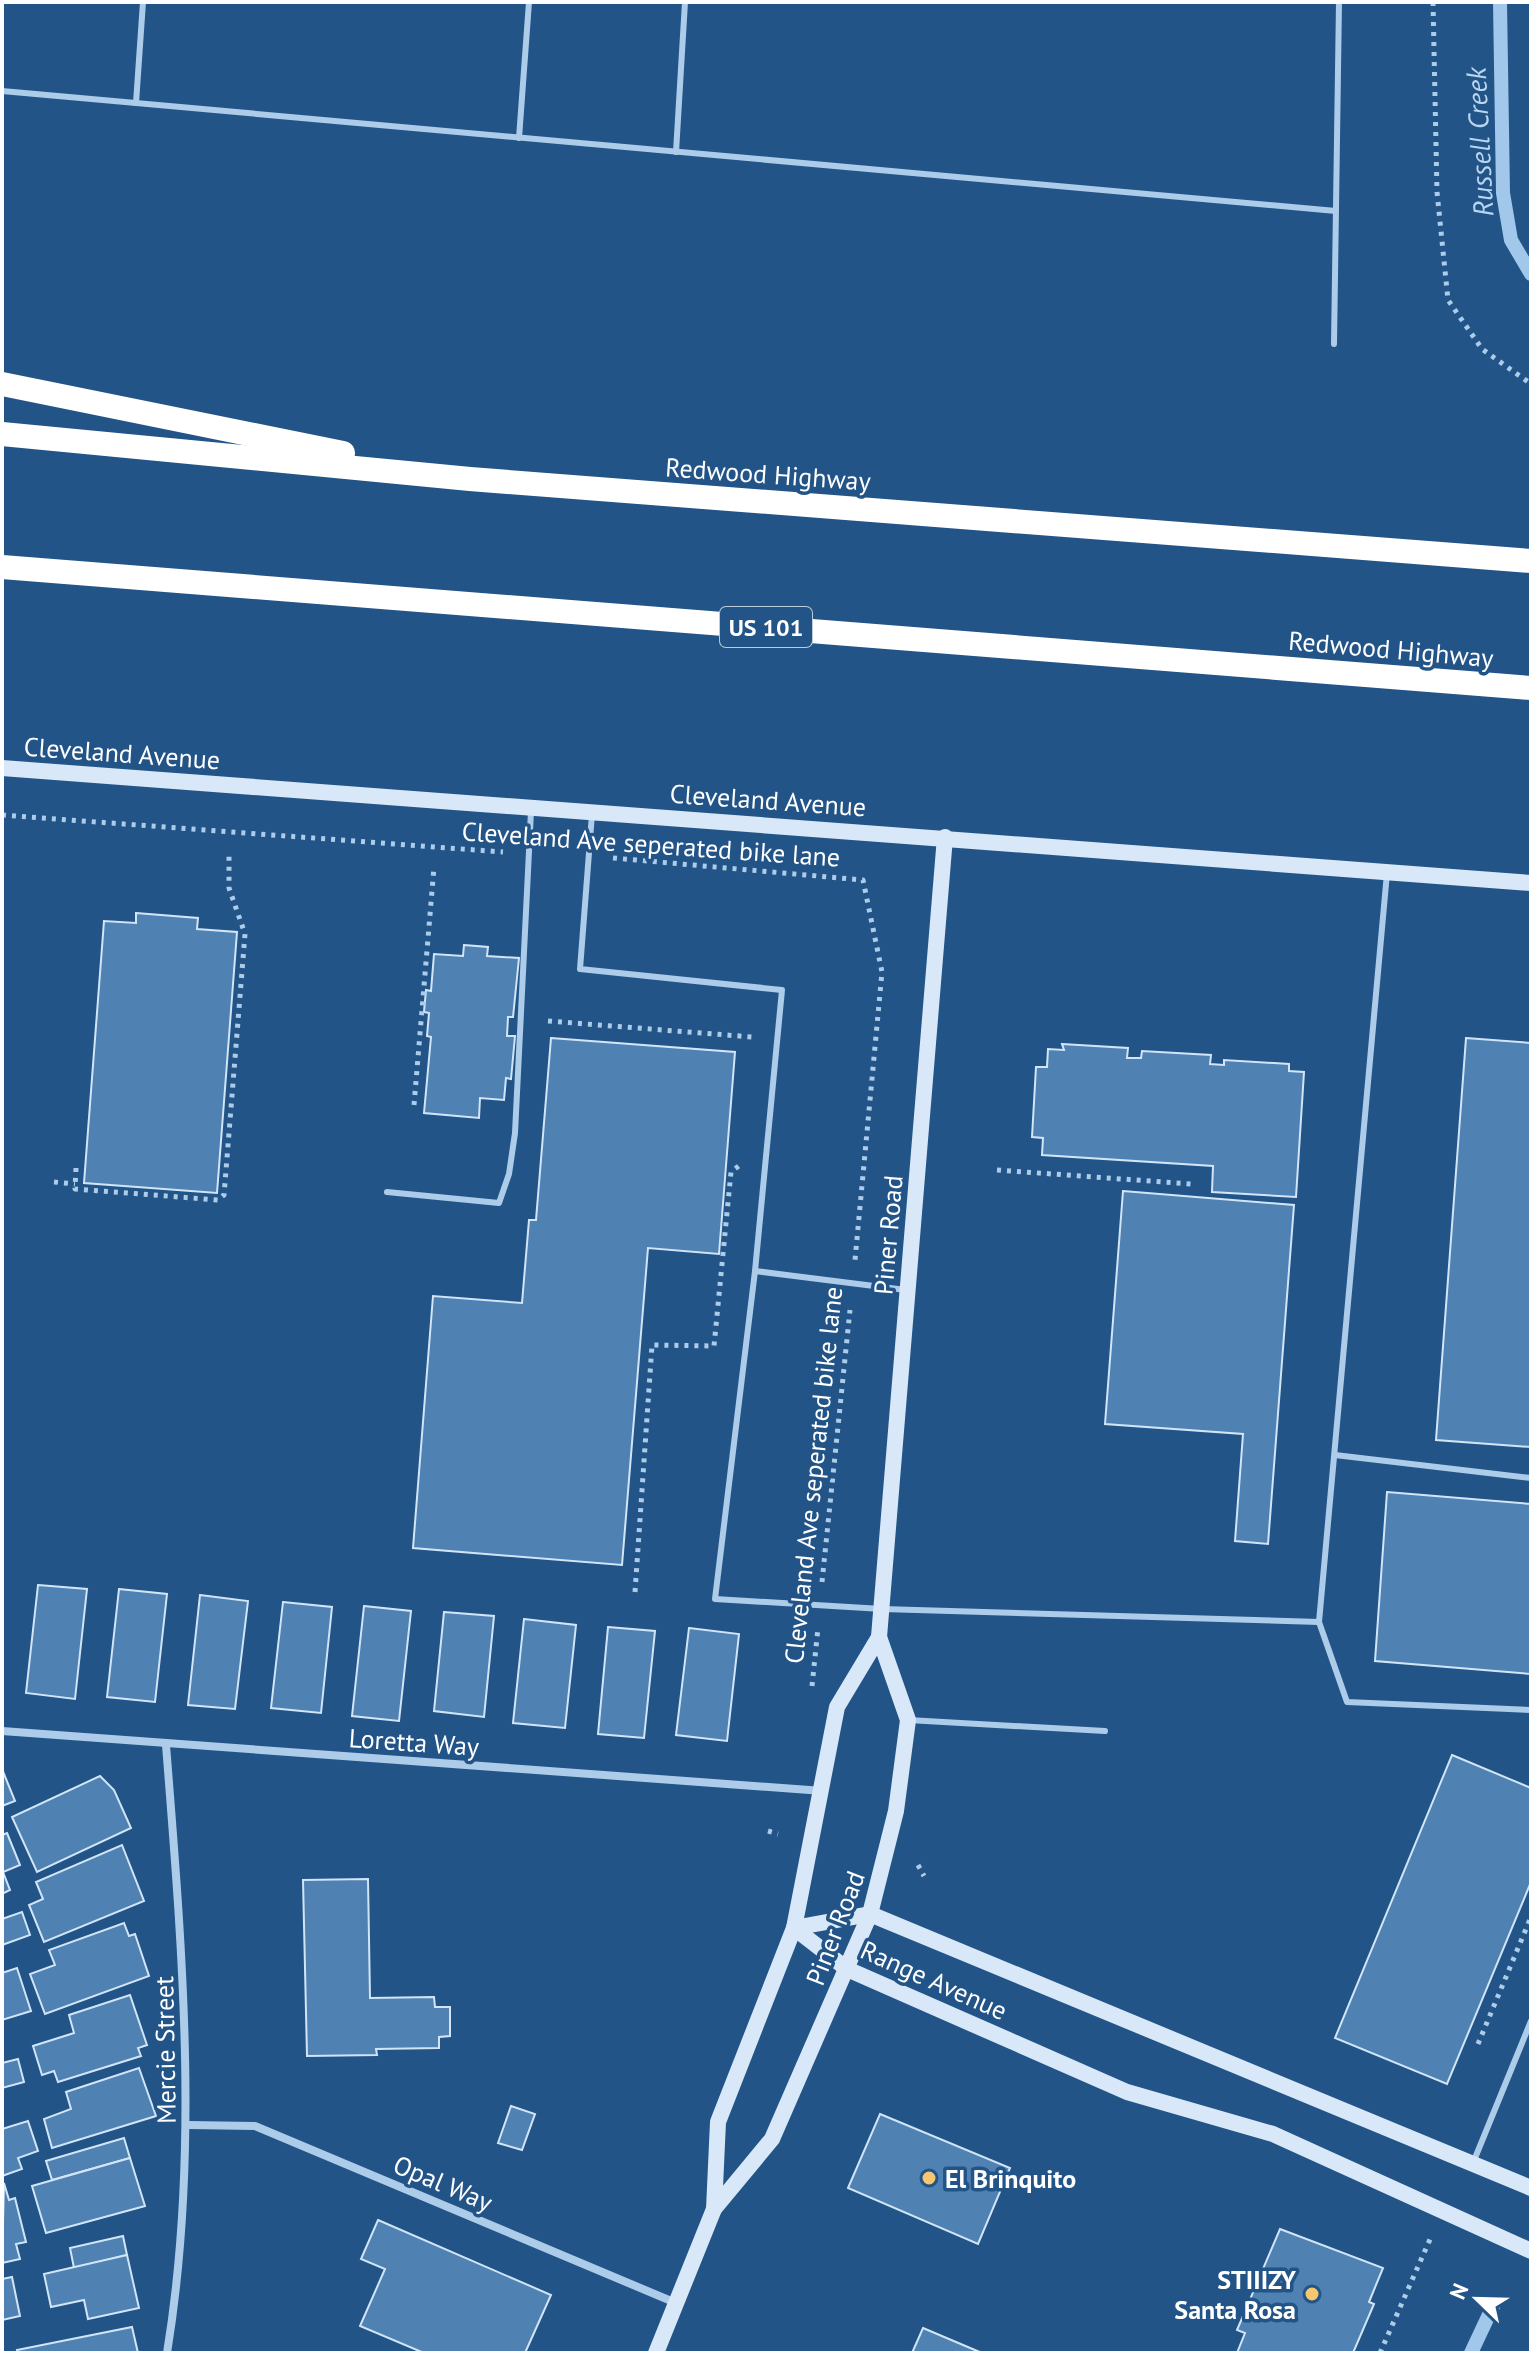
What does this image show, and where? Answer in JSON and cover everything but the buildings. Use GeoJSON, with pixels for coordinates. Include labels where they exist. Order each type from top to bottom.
{"type":"FeatureCollection","features":[{"type":"Feature","properties":{"kind":"highway"},"geometry":{"type":"LineString","coordinates":[[2,384],[470,479]]}},
{"type":"Feature","properties":{"kind":"highway","name":"Redwood Highway"},"geometry":{"type":"LineString","coordinates":[[2,434],[470,479],[1531,561]]}},
{"type":"Feature","properties":{"kind":"highway","name":"Redwood Highway"},"geometry":{"type":"LineString","coordinates":[[2,567],[1531,688]]}},
{"type":"Feature","properties":{"kind":"main road","name":"Cleveland Avenue"},"geometry":{"type":"LineString","coordinates":[[2,768],[1531,883]]}},
{"type":"Feature","properties":{"kind":"main road","name":"Piner Road"},"geometry":{"type":"LineString","coordinates":[[714,2209],[718,2122],[794,1928],[837,1707],[879,1637],[945,837]]}},
{"type":"Feature","properties":{"kind":"main road","name":"Piner Road"},"geometry":{"type":"LineString","coordinates":[[656,2353],[714,2209],[772,2139],[870,1914],[893,1827],[908,1720],[879,1637]]}},
{"type":"Feature","properties":{"kind":"main road","name":"Range Avenue"},"geometry":{"type":"LineString","coordinates":[[794,1928],[870,1914],[1531,2188]]}},
{"type":"Feature","properties":{"kind":"main road","name":"Range Avenue"},"geometry":{"type":"LineString","coordinates":[[794,1928],[847,1969],[1127,2092],[1273,2134],[1440,2213],[1531,2251]]}},
{"type":"Feature","properties":{"kind":"street","name":"Loretta Way"},"geometry":{"type":"LineString","coordinates":[[2,1731],[823,1791]]}},
{"type":"Feature","properties":{"kind":"street","name":"Mercie Street"},"geometry":{"type":"LineString","coordinates":[[166,1745],[183,1957],[188,2125],[167,2353]]}},
{"type":"Feature","properties":{"kind":"street","name":"Opal Way"},"geometry":{"type":"LineString","coordinates":[[188,2125],[255,2126],[677,2303]]}},
{"type":"Feature","properties":{"kind":"lane"},"geometry":{"type":"LineString","coordinates":[[136,103],[143,2]]}},
{"type":"Feature","properties":{"kind":"lane"},"geometry":{"type":"LineString","coordinates":[[519,138],[529,2]]}},
{"type":"Feature","properties":{"kind":"lane"},"geometry":{"type":"LineString","coordinates":[[676,152],[685,2]]}},
{"type":"Feature","properties":{"kind":"lane"},"geometry":{"type":"LineString","coordinates":[[1334,344],[1339,2]]}},
{"type":"Feature","properties":{"kind":"lane"},"geometry":{"type":"LineString","coordinates":[[2,91],[1336,211]]}},
{"type":"Feature","properties":{"kind":"lane"},"geometry":{"type":"LineString","coordinates":[[387,1192],[499,1203],[509,1174],[515,1133],[532,806]]}},
{"type":"Feature","properties":{"kind":"lane"},"geometry":{"type":"LineString","coordinates":[[592,811],[580,969],[782,990],[755,1271],[715,1599],[882,1609],[1319,1622]]}},
{"type":"Feature","properties":{"kind":"lane"},"geometry":{"type":"LineString","coordinates":[[1387,872],[1319,1622],[1347,1702],[1531,1710]]}},
{"type":"Feature","properties":{"kind":"lane"},"geometry":{"type":"LineString","coordinates":[[755,1271],[908,1290]]}},
{"type":"Feature","properties":{"kind":"lane"},"geometry":{"type":"LineString","coordinates":[[1335,1455],[1531,1478]]}},
{"type":"Feature","properties":{"kind":"lane"},"geometry":{"type":"LineString","coordinates":[[908,1720],[1105,1731]]}},
{"type":"Feature","properties":{"kind":"lane"},"geometry":{"type":"LineString","coordinates":[[1473,2163],[1531,2021]]}},
{"type":"Feature","properties":{"kind":"path"},"geometry":{"type":"LineString","coordinates":[[1433,2],[1437,192],[1448,300],[1482,349],[1531,384]]}},
{"type":"Feature","properties":{"kind":"path","name":"Cleveland Ave seperated bike lane"},"geometry":{"type":"LineString","coordinates":[[2,815],[346,838],[407,847],[530,853]]}},
{"type":"Feature","properties":{"kind":"path"},"geometry":{"type":"LineString","coordinates":[[76,1168],[75,1189],[218,1200],[224,1195],[245,934],[229,888],[229,852]]}},
{"type":"Feature","properties":{"kind":"path","name":"Cleveland Ave seperated bike lane"},"geometry":{"type":"LineString","coordinates":[[589,856],[863,880],[882,972],[811,1697]]}},
{"type":"Feature","properties":{"kind":"path"},"geometry":{"type":"LineString","coordinates":[[414,1105],[434,867]]}},
{"type":"Feature","properties":{"kind":"path"},"geometry":{"type":"LineString","coordinates":[[548,1021],[752,1035],[751,1051]]}},
{"type":"Feature","properties":{"kind":"path"},"geometry":{"type":"LineString","coordinates":[[635,1592],[652,1345],[714,1346],[731,1172],[742,1163]]}},
{"type":"Feature","properties":{"kind":"path"},"geometry":{"type":"LineString","coordinates":[[997,1170],[1191,1184]]}},
{"type":"Feature","properties":{"kind":"path"},"geometry":{"type":"LineString","coordinates":[[54,1182],[75,1184]]}},
{"type":"Feature","properties":{"kind":"path"},"geometry":{"type":"LineString","coordinates":[[768,1831],[778,1834]]}},
{"type":"Feature","properties":{"kind":"path"},"geometry":{"type":"LineString","coordinates":[[918,1865],[924,1876]]}},
{"type":"Feature","properties":{"kind":"path"},"geometry":{"type":"LineString","coordinates":[[1478,2044],[1531,1917]]}},
{"type":"Feature","properties":{"kind":"path"},"geometry":{"type":"LineString","coordinates":[[1380,2353],[1440,2213]]}},
{"type":"Feature","properties":{"kind":"waterway","name":"Russell Creek"},"geometry":{"type":"LineString","coordinates":[[1500,2],[1503,193],[1511,240],[1531,274]]}},
{"type":"Feature","properties":{"kind":"waterway","name":"Russell Creek"},"geometry":{"type":"LineString","coordinates":[[1471,2353],[1494,2304]]}},
{"type":"Feature","properties":{"kind":"place","name":"El Brinquito"},"geometry":{"type":"Point","coordinates":[929,2178]}},
{"type":"Feature","properties":{"kind":"place","name":"STIIIZY Santa Rosa"},"geometry":{"type":"Point","coordinates":[1312,2294]}}]}
